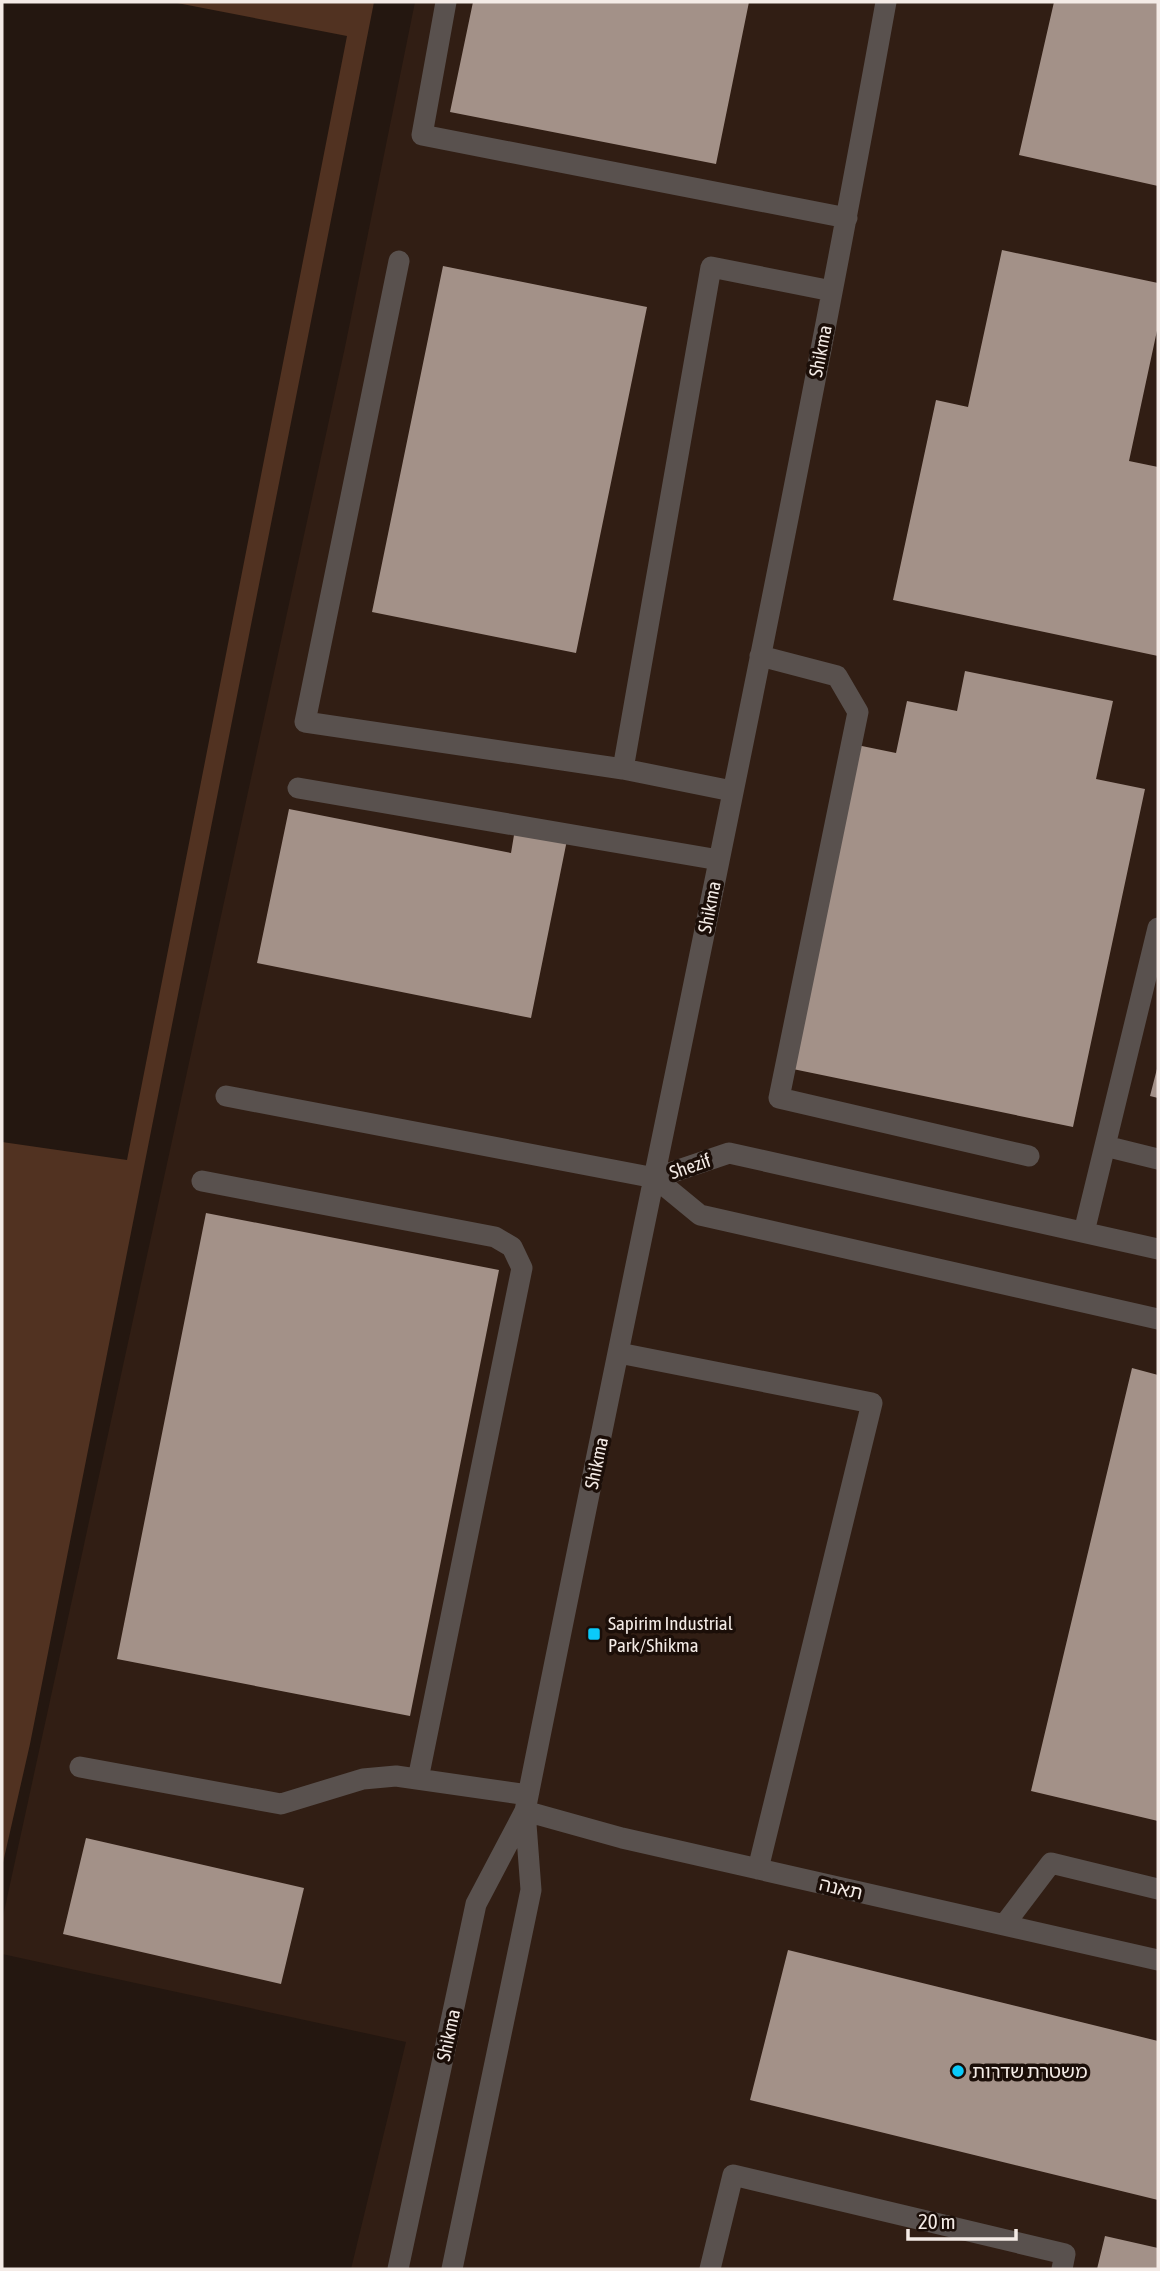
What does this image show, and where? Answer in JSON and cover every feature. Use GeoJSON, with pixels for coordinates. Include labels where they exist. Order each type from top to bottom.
{"type":"FeatureCollection","features":[{"type":"Feature","properties":{"kind":"street"},"geometry":{"type":"LineString","coordinates":[[446,2],[422,135],[847,218]]}},
{"type":"Feature","properties":{"kind":"street","name":"Shikma"},"geometry":{"type":"LineString","coordinates":[[398,2269],[476,1904],[526,1803],[760,656],[847,218],[886,2]]}},
{"type":"Feature","properties":{"kind":"street"},"geometry":{"type":"LineString","coordinates":[[400,261],[305,722],[623,769],[732,791]]}},
{"type":"Feature","properties":{"kind":"street"},"geometry":{"type":"LineString","coordinates":[[623,769],[711,267],[832,291]]}},
{"type":"Feature","properties":{"kind":"street"},"geometry":{"type":"LineString","coordinates":[[760,656],[837,676],[858,712],[779,1098],[1029,1156]]}},
{"type":"Feature","properties":{"kind":"street"},"geometry":{"type":"LineString","coordinates":[[298,788],[719,860]]}},
{"type":"Feature","properties":{"kind":"street"},"geometry":{"type":"LineString","coordinates":[[1084,1232],[1158,928]]}},
{"type":"Feature","properties":{"kind":"street"},"geometry":{"type":"LineString","coordinates":[[226,1096],[655,1178]]}},
{"type":"Feature","properties":{"kind":"street"},"geometry":{"type":"LineString","coordinates":[[1105,1146],[1158,1159]]}},
{"type":"Feature","properties":{"kind":"street","name":"Shezif"},"geometry":{"type":"LineString","coordinates":[[655,1178],[729,1153],[1158,1249]]}},
{"type":"Feature","properties":{"kind":"street","name":"Shezif"},"geometry":{"type":"LineString","coordinates":[[655,1178],[700,1214],[1158,1319]]}},
{"type":"Feature","properties":{"kind":"street"},"geometry":{"type":"LineString","coordinates":[[202,1181],[495,1237],[512,1247],[522,1268],[418,1779]]}},
{"type":"Feature","properties":{"kind":"street"},"geometry":{"type":"LineString","coordinates":[[619,1353],[872,1403],[758,1869]]}},
{"type":"Feature","properties":{"kind":"street","name":"תאנה"},"geometry":{"type":"LineString","coordinates":[[80,1767],[281,1804],[363,1780],[396,1776],[418,1779],[526,1803],[622,1838],[1158,1961]]}},
{"type":"Feature","properties":{"kind":"street","name":"Shikma"},"geometry":{"type":"LineString","coordinates":[[452,2269],[531,1890],[526,1803]]}},
{"type":"Feature","properties":{"kind":"street"},"geometry":{"type":"LineString","coordinates":[[1004,1925],[1051,1863],[1158,1889]]}},
{"type":"Feature","properties":{"kind":"street"},"geometry":{"type":"LineString","coordinates":[[710,2269],[733,2175],[1065,2254],[1062,2269]]}},
{"type":"Feature","properties":{"kind":"shaded area"},"geometry":{"type":"Polygon","coordinates":[[[172,2],[374,2],[30,1744],[2,1867],[2,1142],[127,1160],[347,36],[172,2]]]}},
{"type":"Feature","properties":{"kind":"shaded area"},"geometry":{"type":"Polygon","coordinates":[[[415,2],[1158,2],[1158,2269],[351,2269],[406,2042],[2,1954],[2,1921],[345,347],[415,2]]]}},
{"type":"Feature","properties":{"kind":"building"},"geometry":{"type":"Polygon","coordinates":[[[473,2],[749,2],[716,164],[450,112],[473,2]]]}},
{"type":"Feature","properties":{"kind":"building"},"geometry":{"type":"Polygon","coordinates":[[[1054,2],[1158,2],[1158,186],[1019,155],[1054,2]]]}},
{"type":"Feature","properties":{"kind":"building"},"geometry":{"type":"Polygon","coordinates":[[[1002,250],[1158,283],[1158,326],[1129,461],[1158,467],[1158,656],[893,600],[936,400],[968,407],[1002,250]]]}},
{"type":"Feature","properties":{"kind":"building"},"geometry":{"type":"Polygon","coordinates":[[[443,266],[647,307],[576,653],[372,612],[443,266]]]}},
{"type":"Feature","properties":{"kind":"building"},"geometry":{"type":"Polygon","coordinates":[[[965,671],[1113,701],[1096,779],[1145,789],[1073,1127],[788,1068],[857,745],[896,753],[907,701],[957,711],[965,671]]]}},
{"type":"Feature","properties":{"kind":"building"},"geometry":{"type":"Polygon","coordinates":[[[289,809],[511,853],[515,829],[567,840],[531,1018],[257,963],[289,809]]]}},
{"type":"Feature","properties":{"kind":"building"},"geometry":{"type":"Polygon","coordinates":[[[1158,1065],[1158,1098],[1150,1096],[1158,1065]]]}},
{"type":"Feature","properties":{"kind":"building"},"geometry":{"type":"Polygon","coordinates":[[[206,1213],[499,1270],[410,1716],[117,1659],[206,1213]]]}},
{"type":"Feature","properties":{"kind":"building"},"geometry":{"type":"Polygon","coordinates":[[[1132,1368],[1158,1375],[1158,1821],[1031,1791],[1132,1368]]]}},
{"type":"Feature","properties":{"kind":"building"},"geometry":{"type":"Polygon","coordinates":[[[86,1838],[304,1888],[281,1984],[63,1934],[86,1838]]]}},
{"type":"Feature","properties":{"kind":"building","name":"משטרת שדרות"},"geometry":{"type":"Polygon","coordinates":[[[788,1950],[1158,2041],[1158,2200],[750,2100],[788,1950]]]}},
{"type":"Feature","properties":{"kind":"building"},"geometry":{"type":"Polygon","coordinates":[[[1105,2236],[1158,2248],[1158,2269],[1097,2269],[1105,2236]]]}},
{"type":"Feature","properties":{"kind":"place","name":"Sapirim Industrial Park/Shikma"},"geometry":{"type":"Point","coordinates":[594,1634]}},
{"type":"Feature","properties":{"kind":"place","name":"משטרת שדרות"},"geometry":{"type":"Point","coordinates":[958,2071]}}]}
